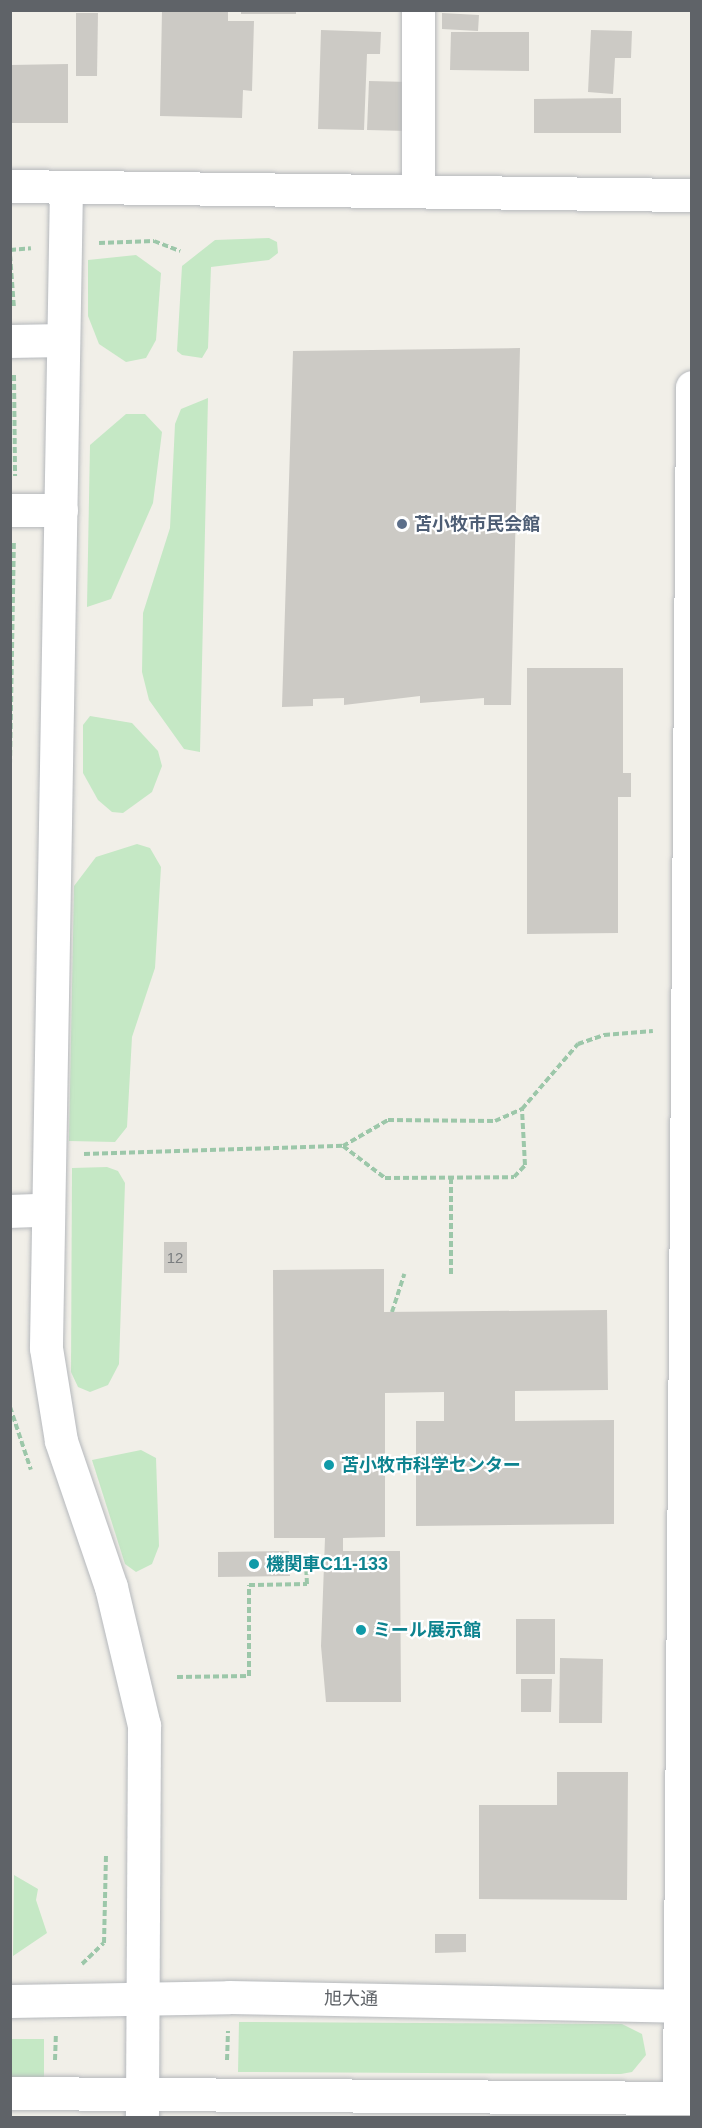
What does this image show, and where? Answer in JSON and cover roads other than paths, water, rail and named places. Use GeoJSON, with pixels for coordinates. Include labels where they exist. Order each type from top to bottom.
{"type":"FeatureCollection","features":[{"type":"Feature","properties":{"kind":"street"},"geometry":{"type":"LineString","coordinates":[[418,10],[418,191]]}},
{"type":"Feature","properties":{"kind":"street"},"geometry":{"type":"LineString","coordinates":[[10,186],[692,195]]}},
{"type":"Feature","properties":{"kind":"street"},"geometry":{"type":"LineString","coordinates":[[66,187],[46,1348],[61,1441],[111,1587],[144,1725],[142,2105]]}},
{"type":"Feature","properties":{"kind":"street"},"geometry":{"type":"LineString","coordinates":[[10,340],[63,340]]}},
{"type":"Feature","properties":{"kind":"street"},"geometry":{"type":"LineString","coordinates":[[10,2093],[55,2092],[142,2105],[226,2093],[456,2106],[685,2098],[687,1028],[692,387]]}},
{"type":"Feature","properties":{"kind":"street"},"geometry":{"type":"LineString","coordinates":[[10,510],[61,510]]}},
{"type":"Feature","properties":{"kind":"street"},"geometry":{"type":"LineString","coordinates":[[10,1210],[48,1210]]}},
{"type":"Feature","properties":{"kind":"street","name":"旭大通"},"geometry":{"type":"LineString","coordinates":[[10,2001],[229,1996],[686,2006]]}},
{"type":"Feature","properties":{"kind":"place","name":"苫小牧市民会館"},"geometry":{"type":"Point","coordinates":[402,524]}},
{"type":"Feature","properties":{"kind":"place","name":"苫小牧市科学センター"},"geometry":{"type":"Point","coordinates":[329,1465]}},
{"type":"Feature","properties":{"kind":"place","name":"機関車C11-133"},"geometry":{"type":"Point","coordinates":[254,1564]}},
{"type":"Feature","properties":{"kind":"place","name":"ミール展示館"},"geometry":{"type":"Point","coordinates":[361,1630]}}]}
